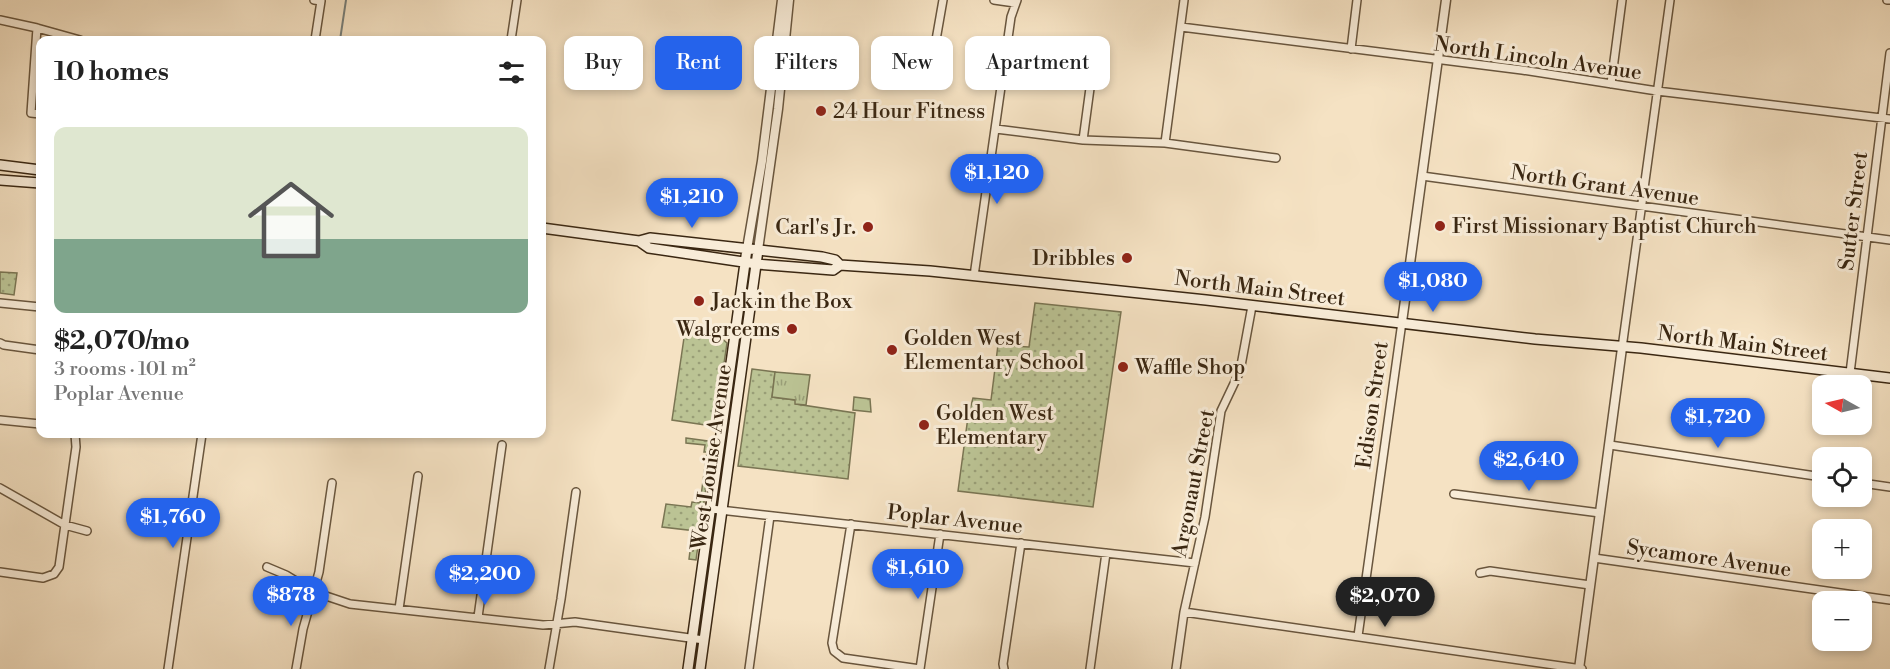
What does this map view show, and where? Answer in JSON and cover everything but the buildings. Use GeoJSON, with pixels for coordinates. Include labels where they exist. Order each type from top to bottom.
{"type":"FeatureCollection","features":[{"type":"Feature","properties":{"kind":"main road"},"geometry":{"type":"LineString","coordinates":[[0,165],[36,170]]}},
{"type":"Feature","properties":{"kind":"main road"},"geometry":{"type":"LineString","coordinates":[[0,180],[36,183]]}},
{"type":"Feature","properties":{"kind":"main road","name":"North Main Street"},"geometry":{"type":"LineString","coordinates":[[546,229],[639,241],[650,238],[758,250],[835,260],[840,265]]}},
{"type":"Feature","properties":{"kind":"main road","name":"North Main Street"},"geometry":{"type":"LineString","coordinates":[[639,241],[649,248],[757,264],[827,270],[833,270],[840,265],[974,276],[1890,378]]}},
{"type":"Feature","properties":{"kind":"main road","name":"West Louise Avenue"},"geometry":{"type":"LineString","coordinates":[[688,669],[747,249]]}},
{"type":"Feature","properties":{"kind":"main road","name":"West Louise Avenue"},"geometry":{"type":"LineString","coordinates":[[700,669],[758,250]]}},
{"type":"Feature","properties":{"kind":"street"},"geometry":{"type":"LineString","coordinates":[[315,36],[318,0]]}},
{"type":"Feature","properties":{"kind":"street"},"geometry":{"type":"LineString","coordinates":[[512,36],[517,0]]}},
{"type":"Feature","properties":{"kind":"street"},"geometry":{"type":"LineString","coordinates":[[747,249],[762,161],[782,0]]}},
{"type":"Feature","properties":{"kind":"street"},"geometry":{"type":"LineString","coordinates":[[758,250],[778,109],[789,0]]}},
{"type":"Feature","properties":{"kind":"street"},"geometry":{"type":"LineString","coordinates":[[937,36],[943,0]]}},
{"type":"Feature","properties":{"kind":"street"},"geometry":{"type":"LineString","coordinates":[[974,276],[1011,17],[1016,2],[994,0]]}},
{"type":"Feature","properties":{"kind":"street"},"geometry":{"type":"LineString","coordinates":[[1165,143],[1184,0]]}},
{"type":"Feature","properties":{"kind":"street"},"geometry":{"type":"LineString","coordinates":[[1351,49],[1357,0]]}},
{"type":"Feature","properties":{"kind":"street","name":"Edison Street"},"geometry":{"type":"LineString","coordinates":[[1358,636],[1446,0]]}},
{"type":"Feature","properties":{"kind":"street"},"geometry":{"type":"LineString","coordinates":[[1611,84],[1622,0]]}},
{"type":"Feature","properties":{"kind":"street"},"geometry":{"type":"LineString","coordinates":[[1184,612],[1580,669],[1670,0]]}},
{"type":"Feature","properties":{"kind":"street"},"geometry":{"type":"LineString","coordinates":[[0,20],[66,36]]}},
{"type":"Feature","properties":{"kind":"street","name":"North Lincoln Avenue"},"geometry":{"type":"LineString","coordinates":[[1181,27],[1529,71],[1657,91],[1886,118]]}},
{"type":"Feature","properties":{"kind":"street"},"geometry":{"type":"LineString","coordinates":[[36,36],[37,28]]}},
{"type":"Feature","properties":{"kind":"street"},"geometry":{"type":"LineString","coordinates":[[36,42],[31,113],[36,114]]}},
{"type":"Feature","properties":{"kind":"street","name":"Sutter Street"},"geometry":{"type":"LineString","coordinates":[[1850,373],[1866,237],[1886,118],[1890,53]]}},
{"type":"Feature","properties":{"kind":"street"},"geometry":{"type":"LineString","coordinates":[[1083,140],[1090,90]]}},
{"type":"Feature","properties":{"kind":"street"},"geometry":{"type":"LineString","coordinates":[[996,129],[1083,140],[1165,143],[1276,158]]}},
{"type":"Feature","properties":{"kind":"street","name":"North Grant Avenue"},"geometry":{"type":"LineString","coordinates":[[1422,176],[1890,240]]}},
{"type":"Feature","properties":{"kind":"street"},"geometry":{"type":"LineString","coordinates":[[0,303],[36,307]]}},
{"type":"Feature","properties":{"kind":"street","name":"Argonaut Street"},"geometry":{"type":"LineString","coordinates":[[1176,669],[1184,612],[1205,517],[1221,411],[1240,371],[1251,306]]}},
{"type":"Feature","properties":{"kind":"street"},"geometry":{"type":"LineString","coordinates":[[0,343],[36,349]]}},
{"type":"Feature","properties":{"kind":"street"},"geometry":{"type":"LineString","coordinates":[[0,420],[36,424]]}},
{"type":"Feature","properties":{"kind":"street"},"geometry":{"type":"LineString","coordinates":[[0,572],[44,578],[54,574],[59,567],[76,447],[75,438]]}},
{"type":"Feature","properties":{"kind":"street"},"geometry":{"type":"LineString","coordinates":[[168,669],[201,438]]}},
{"type":"Feature","properties":{"kind":"street"},"geometry":{"type":"LineString","coordinates":[[478,617],[502,445]]}},
{"type":"Feature","properties":{"kind":"street"},"geometry":{"type":"LineString","coordinates":[[1610,445],[1812,475]]}},
{"type":"Feature","properties":{"kind":"street"},"geometry":{"type":"LineString","coordinates":[[399,609],[418,476]]}},
{"type":"Feature","properties":{"kind":"street"},"geometry":{"type":"LineString","coordinates":[[296,669],[303,629],[325,540],[332,483]]}},
{"type":"Feature","properties":{"kind":"street"},"geometry":{"type":"LineString","coordinates":[[1872,484],[1890,487]]}},
{"type":"Feature","properties":{"kind":"street"},"geometry":{"type":"LineString","coordinates":[[0,488],[64,525],[87,531]]}},
{"type":"Feature","properties":{"kind":"street"},"geometry":{"type":"LineString","coordinates":[[549,669],[576,492]]}},
{"type":"Feature","properties":{"kind":"street"},"geometry":{"type":"LineString","coordinates":[[1454,494],[1600,513]]}},
{"type":"Feature","properties":{"kind":"street","name":"Poplar Avenue"},"geometry":{"type":"LineString","coordinates":[[711,509],[1195,563]]}},
{"type":"Feature","properties":{"kind":"street"},"geometry":{"type":"LineString","coordinates":[[749,669],[770,516]]}},
{"type":"Feature","properties":{"kind":"street"},"geometry":{"type":"LineString","coordinates":[[850,524],[832,643],[834,651],[843,658],[920,669],[940,534]]}},
{"type":"Feature","properties":{"kind":"street"},"geometry":{"type":"LineString","coordinates":[[1004,669],[1021,543]]}},
{"type":"Feature","properties":{"kind":"street"},"geometry":{"type":"LineString","coordinates":[[1090,669],[1106,553]]}},
{"type":"Feature","properties":{"kind":"street","name":"Sycamore Avenue"},"geometry":{"type":"LineString","coordinates":[[1594,558],[1890,600]]}},
{"type":"Feature","properties":{"kind":"street"},"geometry":{"type":"LineString","coordinates":[[267,567],[286,575],[314,592],[350,604],[543,625],[575,622],[704,640]]}},
{"type":"Feature","properties":{"kind":"street"},"geometry":{"type":"LineString","coordinates":[[1480,573],[1490,571],[1590,585]]}},
{"type":"Feature","properties":{"kind":"green space"},"geometry":{"type":"Polygon","coordinates":[[[0,272],[17,273],[14,295],[0,293],[0,272]]]}},
{"type":"Feature","properties":{"kind":"green space"},"geometry":{"type":"Polygon","coordinates":[[[1035,303],[1121,312],[1093,507],[958,491],[968,417],[973,398],[991,400],[998,345],[1029,347],[1035,303]]]}},
{"type":"Feature","properties":{"kind":"green space"},"geometry":{"type":"Polygon","coordinates":[[[685,331],[719,336],[727,343],[715,424],[712,426],[672,420],[685,331]]]}},
{"type":"Feature","properties":{"kind":"green space"},"geometry":{"type":"Polygon","coordinates":[[[752,369],[775,372],[772,397],[796,400],[796,404],[855,413],[848,479],[738,466],[752,369]]]}},
{"type":"Feature","properties":{"kind":"green space"},"geometry":{"type":"Polygon","coordinates":[[[775,372],[810,375],[806,405],[795,404],[795,400],[772,397],[775,372]]]}},
{"type":"Feature","properties":{"kind":"green space"},"geometry":{"type":"Polygon","coordinates":[[[854,397],[870,399],[871,412],[853,410],[854,397]]]}},
{"type":"Feature","properties":{"kind":"green space"},"geometry":{"type":"Polygon","coordinates":[[[686,438],[708,441],[712,444],[696,560],[689,559],[690,551],[693,551],[696,531],[662,527],[666,504],[691,507],[692,502],[700,503],[707,452],[704,452],[705,445],[686,443],[686,438]]]}},
{"type":"Feature","properties":{"kind":"waterway"},"geometry":{"type":"LineString","coordinates":[[341,36],[346,0]]}},
{"type":"Feature","properties":{"kind":"place","name":"24 Hour Fitness"},"geometry":{"type":"Point","coordinates":[821,111]}},
{"type":"Feature","properties":{"kind":"place","name":"First Missionary Baptist Church"},"geometry":{"type":"Point","coordinates":[1440,226]}},
{"type":"Feature","properties":{"kind":"place","name":"Carl's Jr."},"geometry":{"type":"Point","coordinates":[868,227]}},
{"type":"Feature","properties":{"kind":"place","name":"Dribbles"},"geometry":{"type":"Point","coordinates":[1127,258]}},
{"type":"Feature","properties":{"kind":"place","name":"Jack in the Box"},"geometry":{"type":"Point","coordinates":[699,301]}},
{"type":"Feature","properties":{"kind":"place","name":"Walgreems"},"geometry":{"type":"Point","coordinates":[792,329]}},
{"type":"Feature","properties":{"kind":"place","name":"Golden West Elementary School"},"geometry":{"type":"Point","coordinates":[892,350]}},
{"type":"Feature","properties":{"kind":"place","name":"Waffle Shop"},"geometry":{"type":"Point","coordinates":[1123,367]}},
{"type":"Feature","properties":{"kind":"place","name":"Golden West Elementary"},"geometry":{"type":"Point","coordinates":[924,425]}}]}
